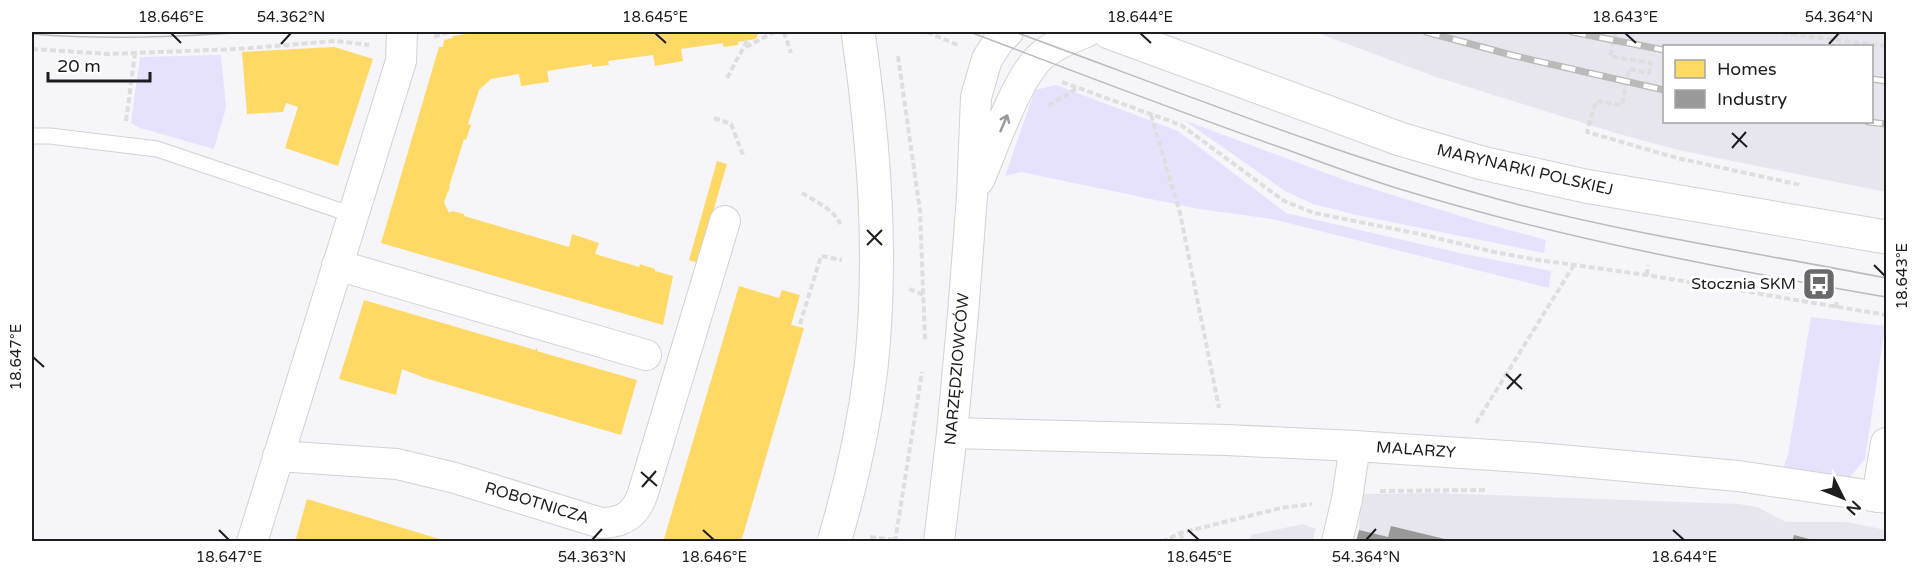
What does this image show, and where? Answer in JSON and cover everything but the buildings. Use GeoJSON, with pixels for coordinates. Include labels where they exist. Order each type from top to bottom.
{"type":"FeatureCollection","features":[{"type":"Feature","properties":{"kind":"main road"},"geometry":{"type":"LineString","coordinates":[[834,542],[861,433],[871,367],[876,274],[876,207],[869,106],[858,32]]}},
{"type":"Feature","properties":{"kind":"main road","name":"MARYNARKI POLSKIEJ"},"geometry":{"type":"LineString","coordinates":[[1109,32],[1400,139],[1482,164],[1585,186],[1887,237]]}},
{"type":"Feature","properties":{"kind":"street","name":"NARZĘDZIOWCÓW"},"geometry":{"type":"LineString","coordinates":[[939,542],[952,434],[972,196],[976,97],[987,59],[1008,32]]}},
{"type":"Feature","properties":{"kind":"street","name":"NARZĘDZIOWCÓW"},"geometry":{"type":"LineString","coordinates":[[972,196],[1025,75],[1039,58],[1055,46],[1086,32]]}},
{"type":"Feature","properties":{"kind":"street"},"geometry":{"type":"LineString","coordinates":[[252,542],[401,60],[390,39]]}},
{"type":"Feature","properties":{"kind":"street","name":"ROBOTNICZA"},"geometry":{"type":"LineString","coordinates":[[279,456],[397,464],[455,478],[601,523],[624,520],[633,513],[643,493],[725,221]]}},
{"type":"Feature","properties":{"kind":"street"},"geometry":{"type":"LineString","coordinates":[[337,265],[646,355]]}},
{"type":"Feature","properties":{"kind":"street","name":"MALARZY"},"geometry":{"type":"LineString","coordinates":[[952,434],[1355,446],[1737,476],[1882,497],[1887,443]]}},
{"type":"Feature","properties":{"kind":"street"},"geometry":{"type":"LineString","coordinates":[[1337,542],[1347,499],[1355,446]]}},
{"type":"Feature","properties":{"kind":"lane"},"geometry":{"type":"LineString","coordinates":[[32,136],[50,136],[157,149],[353,214]]}},
{"type":"Feature","properties":{"kind":"path"},"geometry":{"type":"LineString","coordinates":[[434,37],[448,32]]}},
{"type":"Feature","properties":{"kind":"path"},"geometry":{"type":"LineString","coordinates":[[746,47],[774,32]]}},
{"type":"Feature","properties":{"kind":"path"},"geometry":{"type":"LineString","coordinates":[[784,32],[791,53]]}},
{"type":"Feature","properties":{"kind":"path"},"geometry":{"type":"LineString","coordinates":[[927,32],[987,59]]}},
{"type":"Feature","properties":{"kind":"path"},"geometry":{"type":"LineString","coordinates":[[1616,32],[1610,56],[1651,63],[1649,73],[1629,69],[1622,105],[1596,101],[1587,132],[1677,158],[1802,186]]}},
{"type":"Feature","properties":{"kind":"path"},"geometry":{"type":"LineString","coordinates":[[1773,32],[1887,46]]}},
{"type":"Feature","properties":{"kind":"path"},"geometry":{"type":"LineString","coordinates":[[32,49],[109,54],[237,49],[390,39]]}},
{"type":"Feature","properties":{"kind":"path"},"geometry":{"type":"LineString","coordinates":[[727,78],[746,47],[747,41]]}},
{"type":"Feature","properties":{"kind":"path"},"geometry":{"type":"LineString","coordinates":[[123,145],[135,53]]}},
{"type":"Feature","properties":{"kind":"path"},"geometry":{"type":"LineString","coordinates":[[897,53],[920,211],[926,349]]}},
{"type":"Feature","properties":{"kind":"path"},"geometry":{"type":"LineString","coordinates":[[1025,75],[1061,81],[1182,126],[1284,201],[1314,213],[1420,234],[1494,252],[1887,315]]}},
{"type":"Feature","properties":{"kind":"path"},"geometry":{"type":"LineString","coordinates":[[1151,114],[1180,213],[1226,441]]}},
{"type":"Feature","properties":{"kind":"path"},"geometry":{"type":"LineString","coordinates":[[714,118],[731,124],[743,154]]}},
{"type":"Feature","properties":{"kind":"path"},"geometry":{"type":"LineString","coordinates":[[802,193],[822,205],[838,219],[843,231]]}},
{"type":"Feature","properties":{"kind":"path"},"geometry":{"type":"LineString","coordinates":[[844,251],[845,261]]}},
{"type":"Feature","properties":{"kind":"path"},"geometry":{"type":"LineString","coordinates":[[800,324],[821,256]]}},
{"type":"Feature","properties":{"kind":"path"},"geometry":{"type":"LineString","coordinates":[[1457,453],[1574,265]]}},
{"type":"Feature","properties":{"kind":"path"},"geometry":{"type":"LineString","coordinates":[[1647,275],[1648,265]]}},
{"type":"Feature","properties":{"kind":"path"},"geometry":{"type":"LineString","coordinates":[[1836,308],[1837,300]]}},
{"type":"Feature","properties":{"kind":"path"},"geometry":{"type":"LineString","coordinates":[[895,542],[922,371]]}},
{"type":"Feature","properties":{"kind":"path"},"geometry":{"type":"LineString","coordinates":[[1162,542],[1180,534],[1281,508],[1347,499],[1362,491],[1498,490]]}},
{"type":"Feature","properties":{"kind":"path"},"geometry":{"type":"LineString","coordinates":[[1180,534],[1184,542]]}},
{"type":"Feature","properties":{"kind":"shaded area"},"geometry":{"type":"Polygon","coordinates":[[[1315,32],[1886,32],[1886,192],[1678,150],[1436,77],[1315,32]]]}},
{"type":"Feature","properties":{"kind":"shaded area"},"geometry":{"type":"Polygon","coordinates":[[[221,55],[226,108],[214,149],[140,128],[131,123],[140,57],[221,55]]]}},
{"type":"Feature","properties":{"kind":"shaded area"},"geometry":{"type":"Polygon","coordinates":[[[1056,85],[1178,131],[1286,213],[1464,254],[1551,271],[1549,288],[1272,219],[1199,209],[1021,172],[1005,176],[1035,90],[1056,85]]]}},
{"type":"Feature","properties":{"kind":"shaded area"},"geometry":{"type":"Polygon","coordinates":[[[1184,120],[1347,181],[1546,240],[1544,253],[1313,204],[1285,191],[1184,120]]]}},
{"type":"Feature","properties":{"kind":"shaded area"},"geometry":{"type":"Polygon","coordinates":[[[1811,317],[1885,326],[1865,459],[1850,477],[1843,479],[1783,469],[1788,455],[1811,317]]]}},
{"type":"Feature","properties":{"kind":"shaded area"},"geometry":{"type":"Polygon","coordinates":[[[1434,493],[1739,504],[1757,507],[1786,522],[1847,522],[1886,530],[1886,542],[1356,542],[1361,494],[1434,493]]]}},
{"type":"Feature","properties":{"kind":"shaded area"},"geometry":{"type":"Polygon","coordinates":[[[1303,524],[1316,529],[1313,539],[1319,541],[1250,541],[1251,535],[1303,524]]]}},
{"type":"Feature","properties":{"kind":"tram line"},"geometry":{"type":"LineString","coordinates":[[32,34],[140,37],[248,32]]}},
{"type":"Feature","properties":{"kind":"tram line"},"geometry":{"type":"LineString","coordinates":[[970,32],[1344,170],[1462,207],[1643,251],[1886,297]]}},
{"type":"Feature","properties":{"kind":"tram line"},"geometry":{"type":"LineString","coordinates":[[1015,32],[1329,147],[1456,187],[1520,205],[1611,226],[1886,278]]}},
{"type":"Feature","properties":{"kind":"railway"},"geometry":{"type":"LineString","coordinates":[[1426,32],[1515,56],[1663,90]]}},
{"type":"Feature","properties":{"kind":"railway"},"geometry":{"type":"LineString","coordinates":[[1572,32],[1663,50]]}},
{"type":"Feature","properties":{"kind":"railway"},"geometry":{"type":"LineString","coordinates":[[1873,79],[1886,81]]}},
{"type":"Feature","properties":{"kind":"railway"},"geometry":{"type":"LineString","coordinates":[[1873,123],[1886,124]]}},
{"type":"Feature","properties":{"kind":"place","name":"Stocznia SKM"},"geometry":{"type":"Point","coordinates":[1819,284]}}]}
